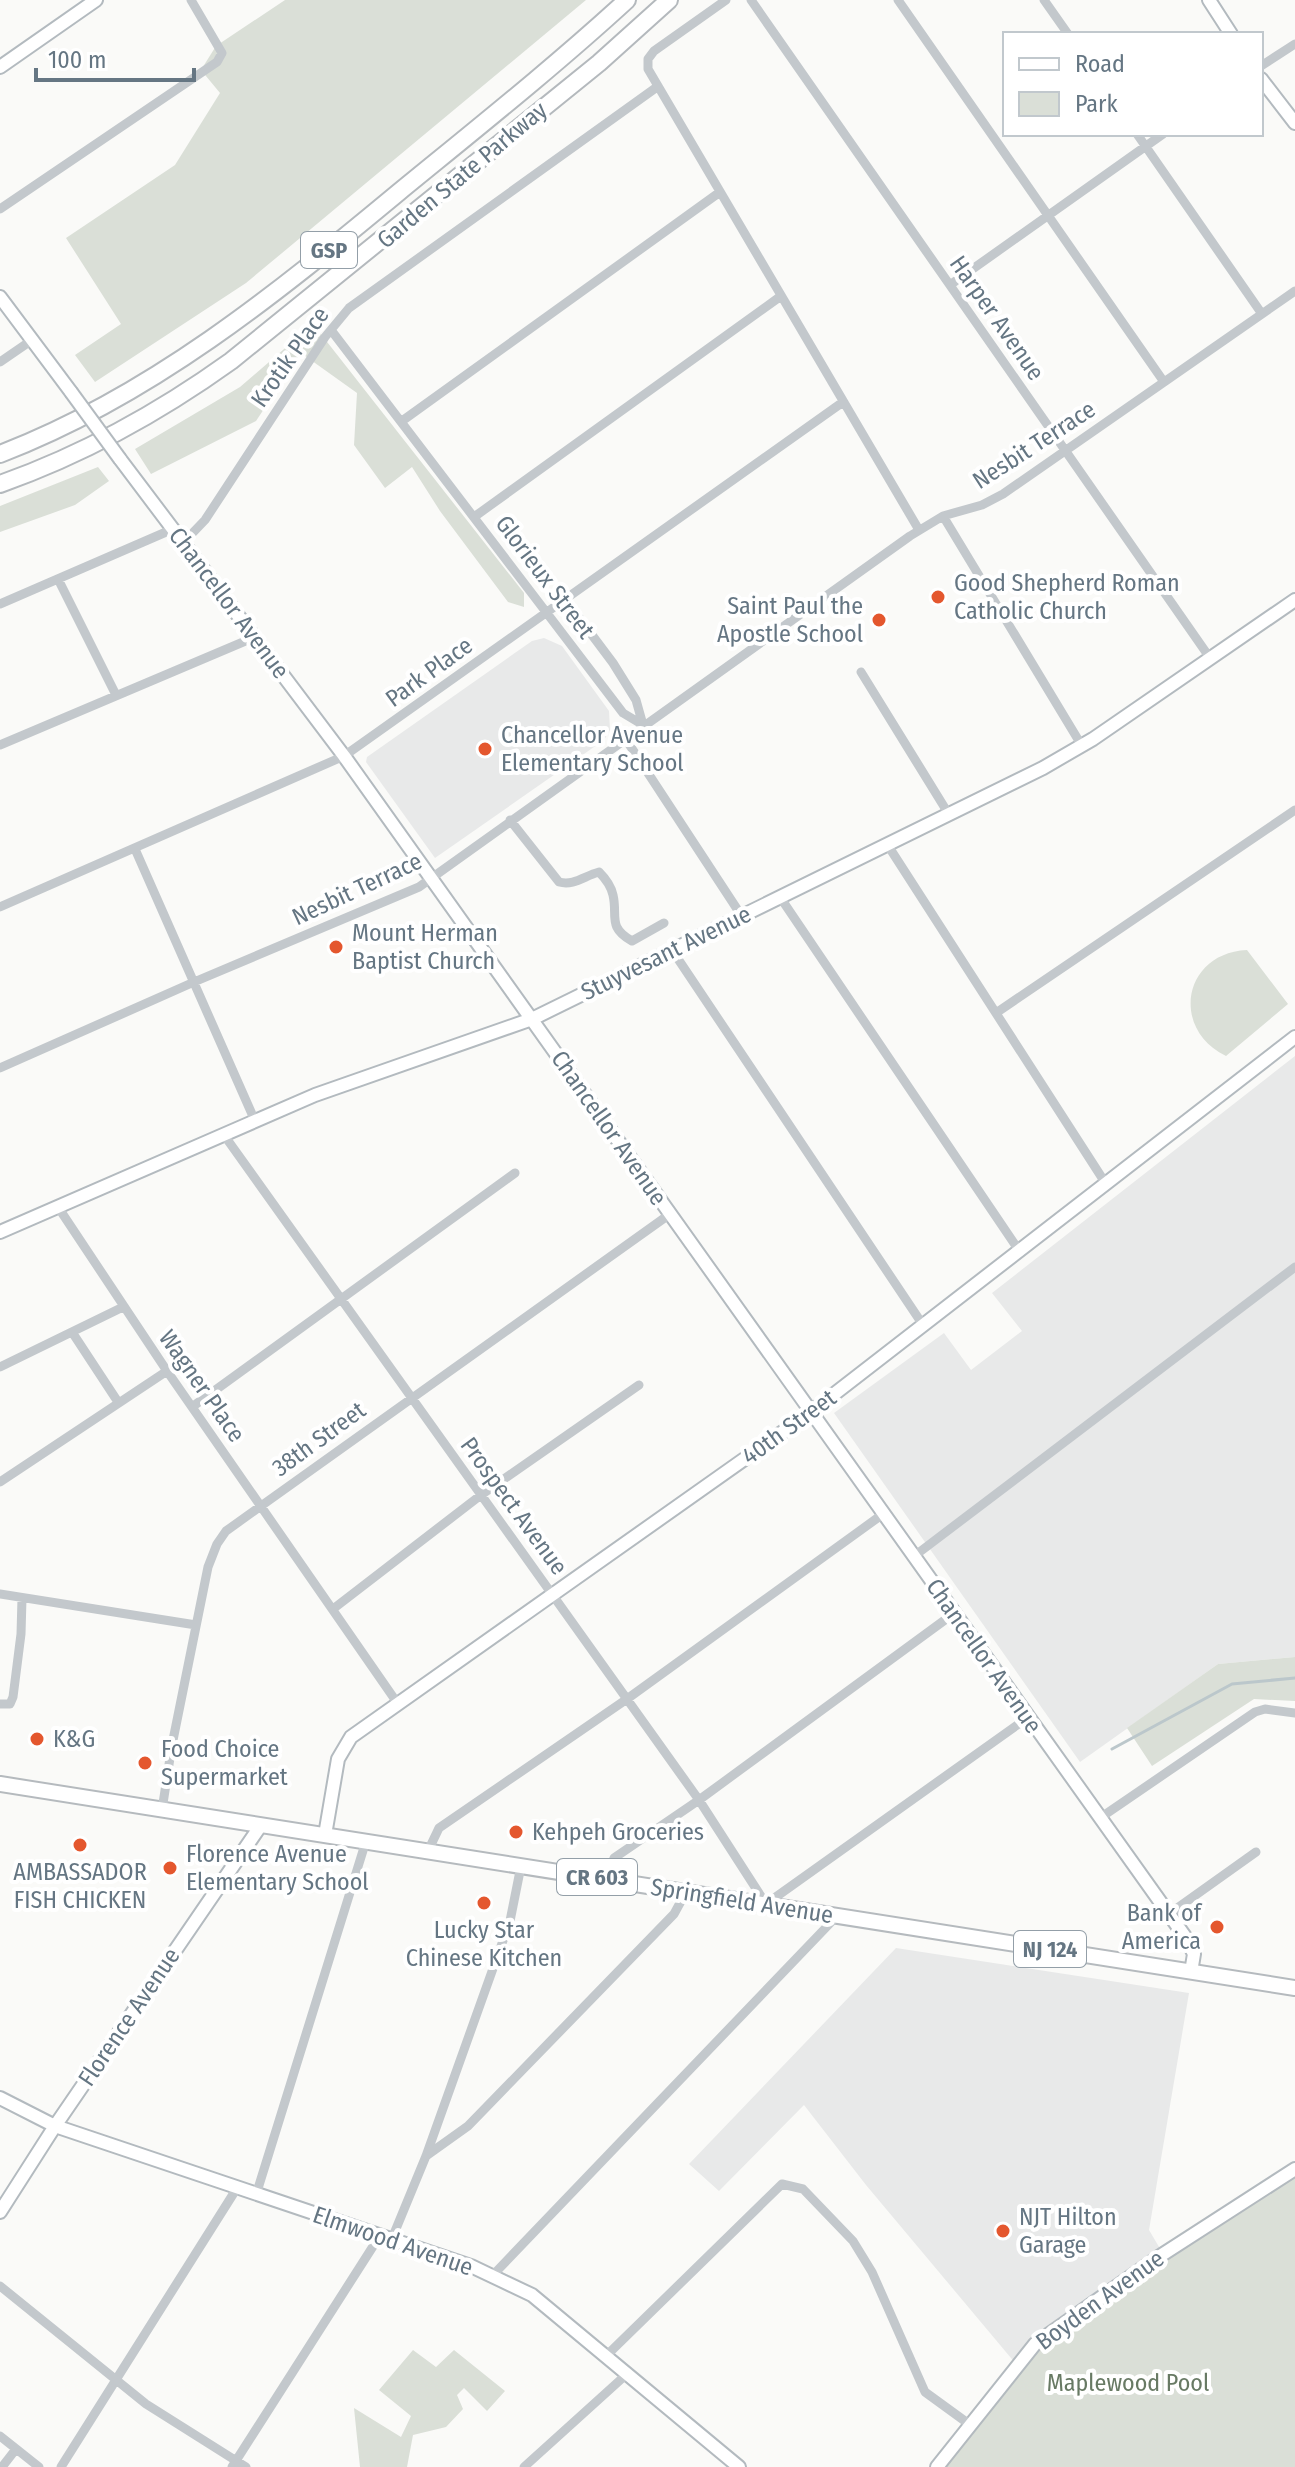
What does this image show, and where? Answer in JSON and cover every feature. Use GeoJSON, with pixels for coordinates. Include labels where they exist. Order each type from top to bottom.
{"type":"FeatureCollection","features":[{"type":"Feature","properties":{"kind":"highway","name":"Garden State Parkway"},"geometry":{"type":"LineString","coordinates":[[0,454],[127,393],[221,333],[348,234],[627,0]]}},
{"type":"Feature","properties":{"kind":"highway","name":"Garden State Parkway"},"geometry":{"type":"LineString","coordinates":[[0,484],[112,435],[222,368],[599,63],[669,0]]}},
{"type":"Feature","properties":{"kind":"main road"},"geometry":{"type":"LineString","coordinates":[[0,67],[96,0]]}},
{"type":"Feature","properties":{"kind":"main road"},"geometry":{"type":"LineString","coordinates":[[1209,0],[1230,32]]}},
{"type":"Feature","properties":{"kind":"main road"},"geometry":{"type":"LineString","coordinates":[[1263,82],[1295,123]]}},
{"type":"Feature","properties":{"kind":"main road","name":"Chancellor Avenue"},"geometry":{"type":"LineString","coordinates":[[0,297],[344,756],[1169,1914],[1194,1954],[1191,1972]]}},
{"type":"Feature","properties":{"kind":"main road","name":"Stuyvesant Avenue"},"geometry":{"type":"LineString","coordinates":[[0,1232],[315,1095],[532,1019],[1043,768],[1082,746],[1295,600]]}},
{"type":"Feature","properties":{"kind":"main road","name":"40th Street"},"geometry":{"type":"LineString","coordinates":[[325,1835],[338,1759],[351,1737],[811,1412],[1295,1037]]}},
{"type":"Feature","properties":{"kind":"main road","name":"Springfield Avenue"},"geometry":{"type":"LineString","coordinates":[[0,1784],[1295,1988]]}},
{"type":"Feature","properties":{"kind":"main road","name":"Florence Avenue"},"geometry":{"type":"LineString","coordinates":[[0,2212],[55,2126],[261,1825]]}},
{"type":"Feature","properties":{"kind":"main road","name":"Elmwood Avenue"},"geometry":{"type":"LineString","coordinates":[[0,2098],[55,2126],[493,2275],[532,2295],[739,2467]]}},
{"type":"Feature","properties":{"kind":"main road","name":"Boyden Avenue"},"geometry":{"type":"LineString","coordinates":[[937,2467],[1035,2344],[1159,2256],[1295,2169]]}},
{"type":"Feature","properties":{"kind":"street"},"geometry":{"type":"LineString","coordinates":[[0,209],[217,62],[222,53],[191,0]]}},
{"type":"Feature","properties":{"kind":"street"},"geometry":{"type":"LineString","coordinates":[[726,0],[650,54],[648,69],[919,530]]}},
{"type":"Feature","properties":{"kind":"street","name":"Harper Avenue"},"geometry":{"type":"LineString","coordinates":[[751,0],[1210,658]]}},
{"type":"Feature","properties":{"kind":"street"},"geometry":{"type":"LineString","coordinates":[[898,0],[1164,382]]}},
{"type":"Feature","properties":{"kind":"street"},"geometry":{"type":"LineString","coordinates":[[1044,0],[1067,32]]}},
{"type":"Feature","properties":{"kind":"street"},"geometry":{"type":"LineString","coordinates":[[1263,65],[1295,44]]}},
{"type":"Feature","properties":{"kind":"street","name":"Krotik Place"},"geometry":{"type":"LineString","coordinates":[[183,543],[205,520],[331,330],[349,308],[657,87]]}},
{"type":"Feature","properties":{"kind":"street"},"geometry":{"type":"LineString","coordinates":[[1138,136],[1262,314]]}},
{"type":"Feature","properties":{"kind":"street"},"geometry":{"type":"LineString","coordinates":[[950,285],[1160,136]]}},
{"type":"Feature","properties":{"kind":"street"},"geometry":{"type":"LineString","coordinates":[[402,421],[720,192]]}},
{"type":"Feature","properties":{"kind":"street","name":"Nesbit Terrace"},"geometry":{"type":"LineString","coordinates":[[0,1068],[432,879],[510,820],[919,530],[943,516],[993,500],[1295,291]]}},
{"type":"Feature","properties":{"kind":"street"},"geometry":{"type":"LineString","coordinates":[[474,517],[781,296]]}},
{"type":"Feature","properties":{"kind":"street","name":"Glorieux Street"},"geometry":{"type":"LineString","coordinates":[[331,330],[623,713],[643,725]]}},
{"type":"Feature","properties":{"kind":"street"},"geometry":{"type":"LineString","coordinates":[[0,362],[32,340]]}},
{"type":"Feature","properties":{"kind":"street","name":"Park Place"},"geometry":{"type":"LineString","coordinates":[[0,907],[344,756],[843,402]]}},
{"type":"Feature","properties":{"kind":"street"},"geometry":{"type":"LineString","coordinates":[[943,516],[1082,746]]}},
{"type":"Feature","properties":{"kind":"street"},"geometry":{"type":"LineString","coordinates":[[0,604],[173,529]]}},
{"type":"Feature","properties":{"kind":"street"},"geometry":{"type":"LineString","coordinates":[[58,579],[116,695]]}},
{"type":"Feature","properties":{"kind":"street","name":"Glorieux Street"},"geometry":{"type":"LineString","coordinates":[[565,599],[613,663],[636,700],[643,725]]}},
{"type":"Feature","properties":{"kind":"street"},"geometry":{"type":"LineString","coordinates":[[0,745],[255,637]]}},
{"type":"Feature","properties":{"kind":"street"},"geometry":{"type":"LineString","coordinates":[[861,672],[948,813]]}},
{"type":"Feature","properties":{"kind":"street"},"geometry":{"type":"LineString","coordinates":[[625,738],[741,915]]}},
{"type":"Feature","properties":{"kind":"street"},"geometry":{"type":"LineString","coordinates":[[996,1013],[1295,810]]}},
{"type":"Feature","properties":{"kind":"street"},"geometry":{"type":"LineString","coordinates":[[510,820],[559,882],[579,881],[599,872],[614,896],[613,919],[624,937],[632,941],[664,923]]}},
{"type":"Feature","properties":{"kind":"street"},"geometry":{"type":"LineString","coordinates":[[887,844],[1106,1184]]}},
{"type":"Feature","properties":{"kind":"street"},"geometry":{"type":"LineString","coordinates":[[135,849],[255,1121]]}},
{"type":"Feature","properties":{"kind":"street"},"geometry":{"type":"LineString","coordinates":[[780,897],[1020,1252]]}},
{"type":"Feature","properties":{"kind":"street"},"geometry":{"type":"LineString","coordinates":[[672,950],[923,1325]]}},
{"type":"Feature","properties":{"kind":"street","name":"Prospect Avenue"},"geometry":{"type":"LineString","coordinates":[[224,1135],[699,1800],[766,1904]]}},
{"type":"Feature","properties":{"kind":"street"},"geometry":{"type":"LineString","coordinates":[[192,1407],[515,1173]]}},
{"type":"Feature","properties":{"kind":"street","name":"Wagner Place"},"geometry":{"type":"LineString","coordinates":[[58,1207],[123,1307],[398,1704]]}},
{"type":"Feature","properties":{"kind":"street","name":"38th Street"},"geometry":{"type":"LineString","coordinates":[[162,1810],[208,1567],[226,1531],[670,1214]]}},
{"type":"Feature","properties":{"kind":"street"},"geometry":{"type":"LineString","coordinates":[[913,1557],[1295,1267]]}},
{"type":"Feature","properties":{"kind":"street"},"geometry":{"type":"LineString","coordinates":[[0,1367],[123,1307]]}},
{"type":"Feature","properties":{"kind":"street"},"geometry":{"type":"LineString","coordinates":[[72,1332],[118,1402]]}},
{"type":"Feature","properties":{"kind":"street"},"geometry":{"type":"LineString","coordinates":[[0,1482],[167,1371]]}},
{"type":"Feature","properties":{"kind":"street"},"geometry":{"type":"LineString","coordinates":[[333,1609],[481,1495],[639,1385]]}},
{"type":"Feature","properties":{"kind":"street"},"geometry":{"type":"LineString","coordinates":[[428,1851],[439,1828],[627,1699],[883,1514]]}},
{"type":"Feature","properties":{"kind":"street"},"geometry":{"type":"LineString","coordinates":[[0,1594],[196,1625]]}},
{"type":"Feature","properties":{"kind":"street"},"geometry":{"type":"LineString","coordinates":[[0,1704],[10,1704],[13,1697],[22,1598]]}},
{"type":"Feature","properties":{"kind":"street"},"geometry":{"type":"LineString","coordinates":[[606,1879],[614,1858],[699,1800],[953,1614]]}},
{"type":"Feature","properties":{"kind":"street"},"geometry":{"type":"LineString","coordinates":[[1100,1818],[1255,1712],[1265,1709],[1295,1713]]}},
{"type":"Feature","properties":{"kind":"street"},"geometry":{"type":"LineString","coordinates":[[766,1904],[1027,1718]]}},
{"type":"Feature","properties":{"kind":"street"},"geometry":{"type":"LineString","coordinates":[[256,2195],[366,1841]]}},
{"type":"Feature","properties":{"kind":"street"},"geometry":{"type":"LineString","coordinates":[[1169,1914],[1256,1852]]}},
{"type":"Feature","properties":{"kind":"street"},"geometry":{"type":"LineString","coordinates":[[234,2464],[385,2239],[426,2156],[510,1921],[521,1866]]}},
{"type":"Feature","properties":{"kind":"street"},"geometry":{"type":"LineString","coordinates":[[426,2156],[468,2126],[674,1914],[686,1892]]}},
{"type":"Feature","properties":{"kind":"street"},"geometry":{"type":"LineString","coordinates":[[493,2275],[837,1916]]}},
{"type":"Feature","properties":{"kind":"street"},"geometry":{"type":"LineString","coordinates":[[607,2355],[782,2184],[791,2184],[817,2201],[853,2241],[872,2272],[925,2392],[969,2424]]}},
{"type":"Feature","properties":{"kind":"street"},"geometry":{"type":"LineString","coordinates":[[61,2467],[237,2188]]}},
{"type":"Feature","properties":{"kind":"street"},"geometry":{"type":"LineString","coordinates":[[0,2286],[146,2404],[234,2464],[246,2467]]}},
{"type":"Feature","properties":{"kind":"street"},"geometry":{"type":"LineString","coordinates":[[524,2467],[628,2373]]}},
{"type":"Feature","properties":{"kind":"street"},"geometry":{"type":"LineString","coordinates":[[0,2436],[39,2467]]}},
{"type":"Feature","properties":{"kind":"street"},"geometry":{"type":"LineString","coordinates":[[2,2467],[16,2449]]}},
{"type":"Feature","properties":{"kind":"shaded area","name":"Chancellor Avenue Elementary School"},"geometry":{"type":"Polygon","coordinates":[[[544,638],[562,646],[609,711],[610,730],[604,740],[435,858],[366,762],[367,757],[532,641],[544,638]]]}},
{"type":"Feature","properties":{"kind":"shaded area"},"geometry":{"type":"Polygon","coordinates":[[[1295,1056],[1295,1657],[1218,1664],[1080,1762],[834,1413],[944,1333],[971,1370],[1022,1331],[992,1293],[1295,1056]]]}},
{"type":"Feature","properties":{"kind":"shaded area","name":"NJT Hilton Garage"},"geometry":{"type":"Polygon","coordinates":[[[896,1948],[1189,1993],[1149,2230],[1165,2257],[1016,2364],[866,2185],[804,2105],[719,2191],[689,2164],[896,1948]]]}},
{"type":"Feature","properties":{"kind":"green space"},"geometry":{"type":"Polygon","coordinates":[[[285,0],[586,0],[246,283],[95,382],[75,355],[121,324],[66,238],[175,165],[220,93],[201,70],[216,46],[285,0]]]}},
{"type":"Feature","properties":{"kind":"green space"},"geometry":{"type":"Polygon","coordinates":[[[313,324],[524,593],[524,607],[508,602],[440,511],[412,467],[385,488],[354,445],[357,393],[301,353],[256,421],[151,474],[135,449],[240,387],[313,324]]]}},
{"type":"Feature","properties":{"kind":"green space"},"geometry":{"type":"Polygon","coordinates":[[[98,467],[109,481],[75,505],[0,532],[0,506],[98,467]]]}},
{"type":"Feature","properties":{"kind":"green space"},"geometry":{"type":"Polygon","coordinates":[[[1247,950],[1288,1004],[1226,1056],[1208,1044],[1197,1028],[1191,1011],[1192,994],[1197,978],[1209,964],[1225,954],[1247,950]]]}},
{"type":"Feature","properties":{"kind":"green space"},"geometry":{"type":"Polygon","coordinates":[[[1295,1657],[1295,1701],[1254,1699],[1152,1766],[1127,1728],[1218,1664],[1295,1657]]]}},
{"type":"Feature","properties":{"kind":"green space","name":"Maplewood Pool"},"geometry":{"type":"Polygon","coordinates":[[[1295,2171],[1295,2467],[935,2467],[1016,2364],[1165,2257],[1295,2171]]]}},
{"type":"Feature","properties":{"kind":"green space"},"geometry":{"type":"Polygon","coordinates":[[[413,2350],[436,2367],[454,2350],[505,2391],[487,2411],[464,2388],[457,2395],[463,2409],[446,2427],[413,2435],[407,2467],[360,2467],[354,2408],[401,2437],[411,2416],[379,2390],[413,2350]]]}},
{"type":"Feature","properties":{"kind":"waterway"},"geometry":{"type":"LineString","coordinates":[[1112,1749],[1232,1684],[1295,1678]]}},
{"type":"Feature","properties":{"kind":"place","name":"Good Shepherd Roman Catholic Church"},"geometry":{"type":"Point","coordinates":[938,597]}},
{"type":"Feature","properties":{"kind":"place","name":"Saint Paul the Apostle School"},"geometry":{"type":"Point","coordinates":[879,620]}},
{"type":"Feature","properties":{"kind":"place","name":"Chancellor Avenue Elementary School"},"geometry":{"type":"Point","coordinates":[485,749]}},
{"type":"Feature","properties":{"kind":"place","name":"Mount Herman Baptist Church"},"geometry":{"type":"Point","coordinates":[336,947]}},
{"type":"Feature","properties":{"kind":"place","name":"K&G"},"geometry":{"type":"Point","coordinates":[37,1739]}},
{"type":"Feature","properties":{"kind":"place","name":"Food Choice Supermarket"},"geometry":{"type":"Point","coordinates":[145,1763]}},
{"type":"Feature","properties":{"kind":"place","name":"Kehpeh Groceries"},"geometry":{"type":"Point","coordinates":[516,1832]}},
{"type":"Feature","properties":{"kind":"place","name":"AMBASSADOR FISH CHICKEN"},"geometry":{"type":"Point","coordinates":[80,1845]}},
{"type":"Feature","properties":{"kind":"place","name":"Florence Avenue Elementary School"},"geometry":{"type":"Point","coordinates":[170,1868]}},
{"type":"Feature","properties":{"kind":"place","name":"Lucky Star Chinese Kitchen"},"geometry":{"type":"Point","coordinates":[484,1903]}},
{"type":"Feature","properties":{"kind":"place","name":"Bank of America"},"geometry":{"type":"Point","coordinates":[1217,1927]}},
{"type":"Feature","properties":{"kind":"place","name":"NJT Hilton Garage"},"geometry":{"type":"Point","coordinates":[1003,2231]}}]}
